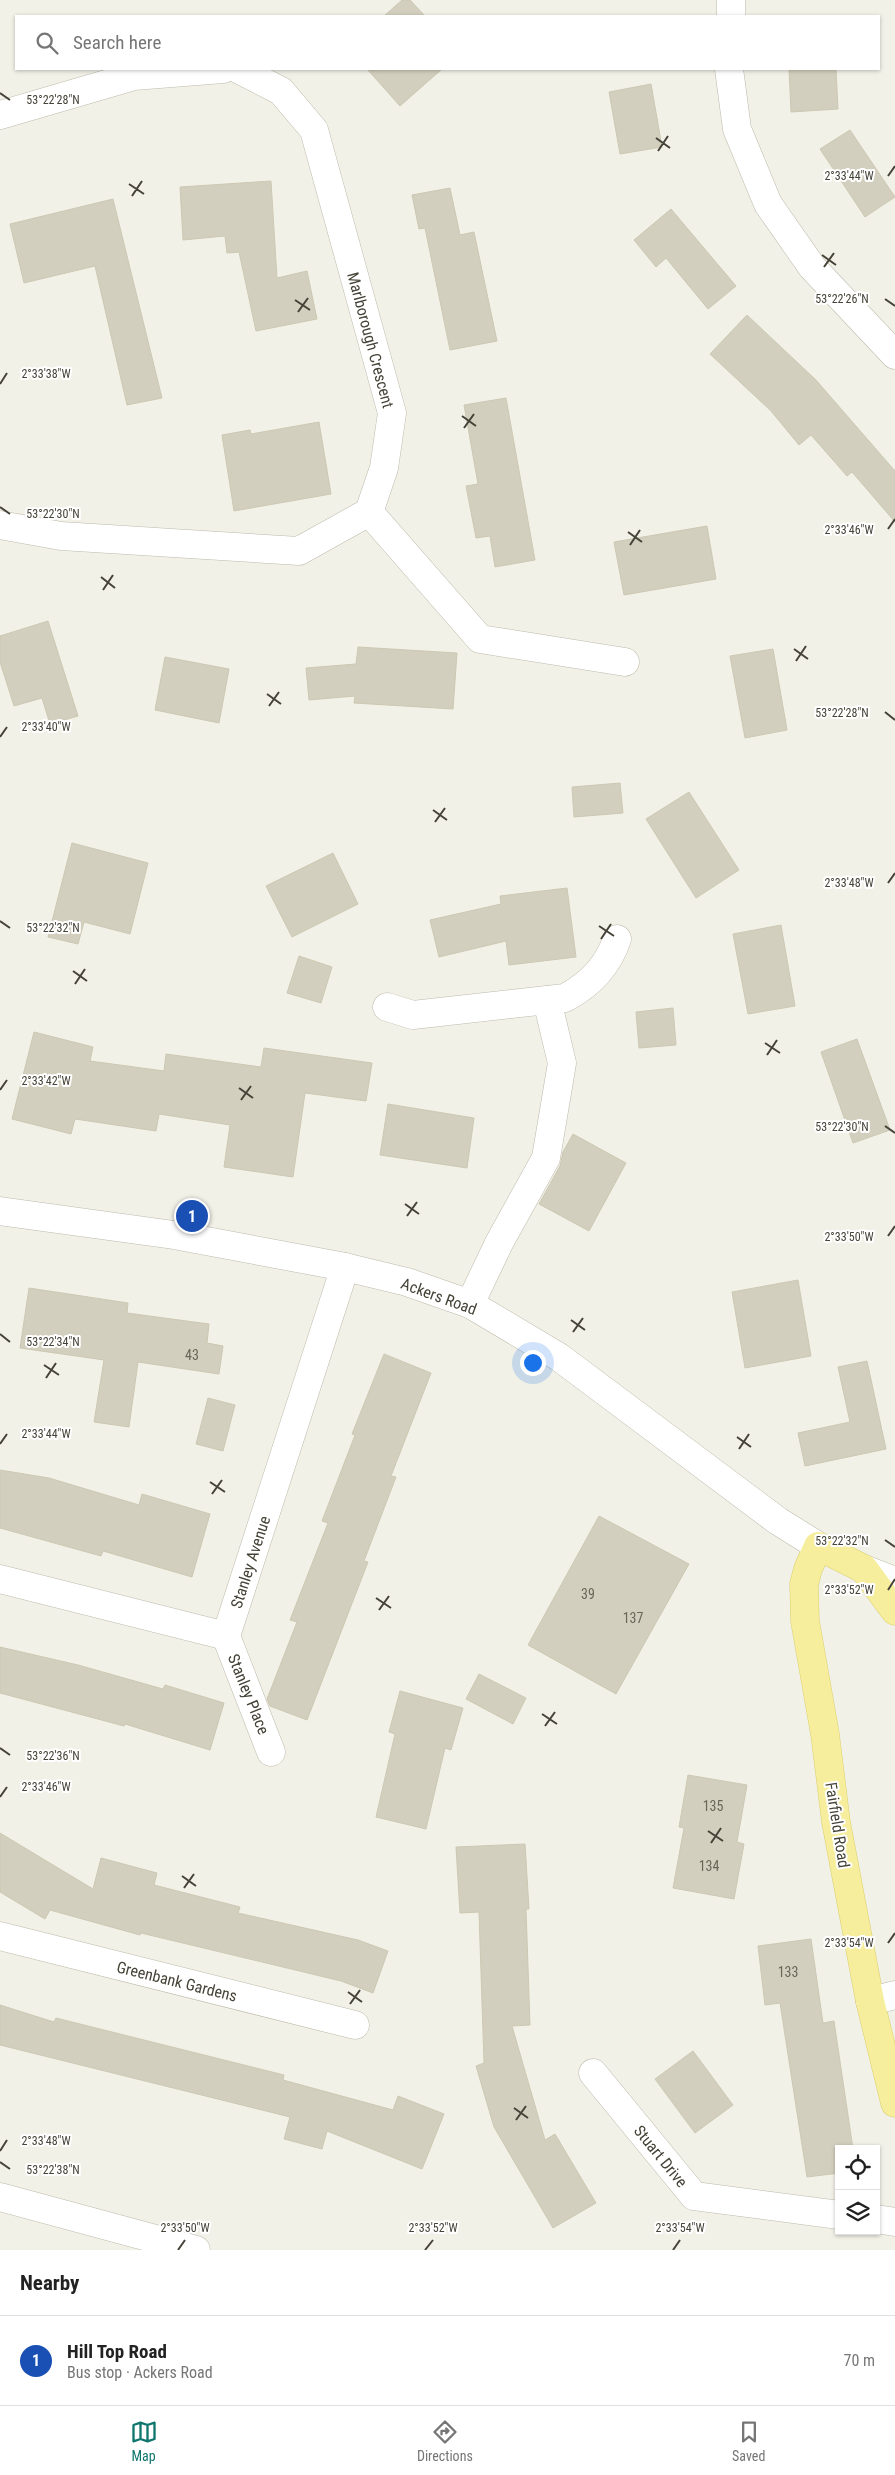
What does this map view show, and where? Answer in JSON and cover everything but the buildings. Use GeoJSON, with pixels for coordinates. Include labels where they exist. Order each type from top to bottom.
{"type":"FeatureCollection","features":[{"type":"Feature","properties":{"kind":"main road","name":"Ackers Road"},"geometry":{"type":"LineString","coordinates":[[818,1546],[864,1569],[895,1611]]}},
{"type":"Feature","properties":{"kind":"main road","name":"Fairfield Road"},"geometry":{"type":"LineString","coordinates":[[818,1546],[804,1584],[806,1620],[825,1734],[836,1822],[883,1998],[895,2103]]}},
{"type":"Feature","properties":{"kind":"street"},"geometry":{"type":"LineString","coordinates":[[731,0],[731,15]]}},
{"type":"Feature","properties":{"kind":"street"},"geometry":{"type":"LineString","coordinates":[[0,115],[134,76],[210,70]]}},
{"type":"Feature","properties":{"kind":"street","name":"Marlborough Crescent"},"geometry":{"type":"LineString","coordinates":[[240,70],[281,91],[314,130],[392,413],[384,468],[368,512]]}},
{"type":"Feature","properties":{"kind":"street"},"geometry":{"type":"LineString","coordinates":[[729,70],[737,130],[768,204],[812,267],[895,355]]}},
{"type":"Feature","properties":{"kind":"street"},"geometry":{"type":"LineString","coordinates":[[0,525],[61,536],[299,551],[368,512],[480,639],[625,662]]}},
{"type":"Feature","properties":{"kind":"street"},"geometry":{"type":"LineString","coordinates":[[387,1007],[413,1015],[565,998],[591,981],[602,970],[611,956],[617,939]]}},
{"type":"Feature","properties":{"kind":"street"},"geometry":{"type":"LineString","coordinates":[[470,1304],[499,1243],[546,1158],[562,1063],[548,1000]]}},
{"type":"Feature","properties":{"kind":"street","name":"Ackers Road"},"geometry":{"type":"LineString","coordinates":[[0,1211],[174,1235],[345,1266],[406,1282],[470,1304],[559,1357],[778,1521],[818,1546]]}},
{"type":"Feature","properties":{"kind":"street","name":"Stanley Avenue"},"geometry":{"type":"LineString","coordinates":[[226,1636],[345,1266]]}},
{"type":"Feature","properties":{"kind":"street","name":"Ackers Road"},"geometry":{"type":"LineString","coordinates":[[864,1569],[895,1581]]}},
{"type":"Feature","properties":{"kind":"street"},"geometry":{"type":"LineString","coordinates":[[0,1579],[226,1636]]}},
{"type":"Feature","properties":{"kind":"street","name":"Stanley Place"},"geometry":{"type":"LineString","coordinates":[[226,1636],[271,1752]]}},
{"type":"Feature","properties":{"kind":"street","name":"Greenbank Gardens"},"geometry":{"type":"LineString","coordinates":[[0,1936],[355,2025]]}},
{"type":"Feature","properties":{"kind":"street","name":"Stuart Drive"},"geometry":{"type":"LineString","coordinates":[[593,2073],[694,2196],[835,2214]]}},
{"type":"Feature","properties":{"kind":"street"},"geometry":{"type":"LineString","coordinates":[[0,2197],[196,2250]]}},
{"type":"Feature","properties":{"kind":"street"},"geometry":{"type":"LineString","coordinates":[[880,2220],[895,2222]]}},
{"type":"Feature","properties":{"kind":"place","name":"Hill Top Road"},"geometry":{"type":"Point","coordinates":[192,1216]}}]}
